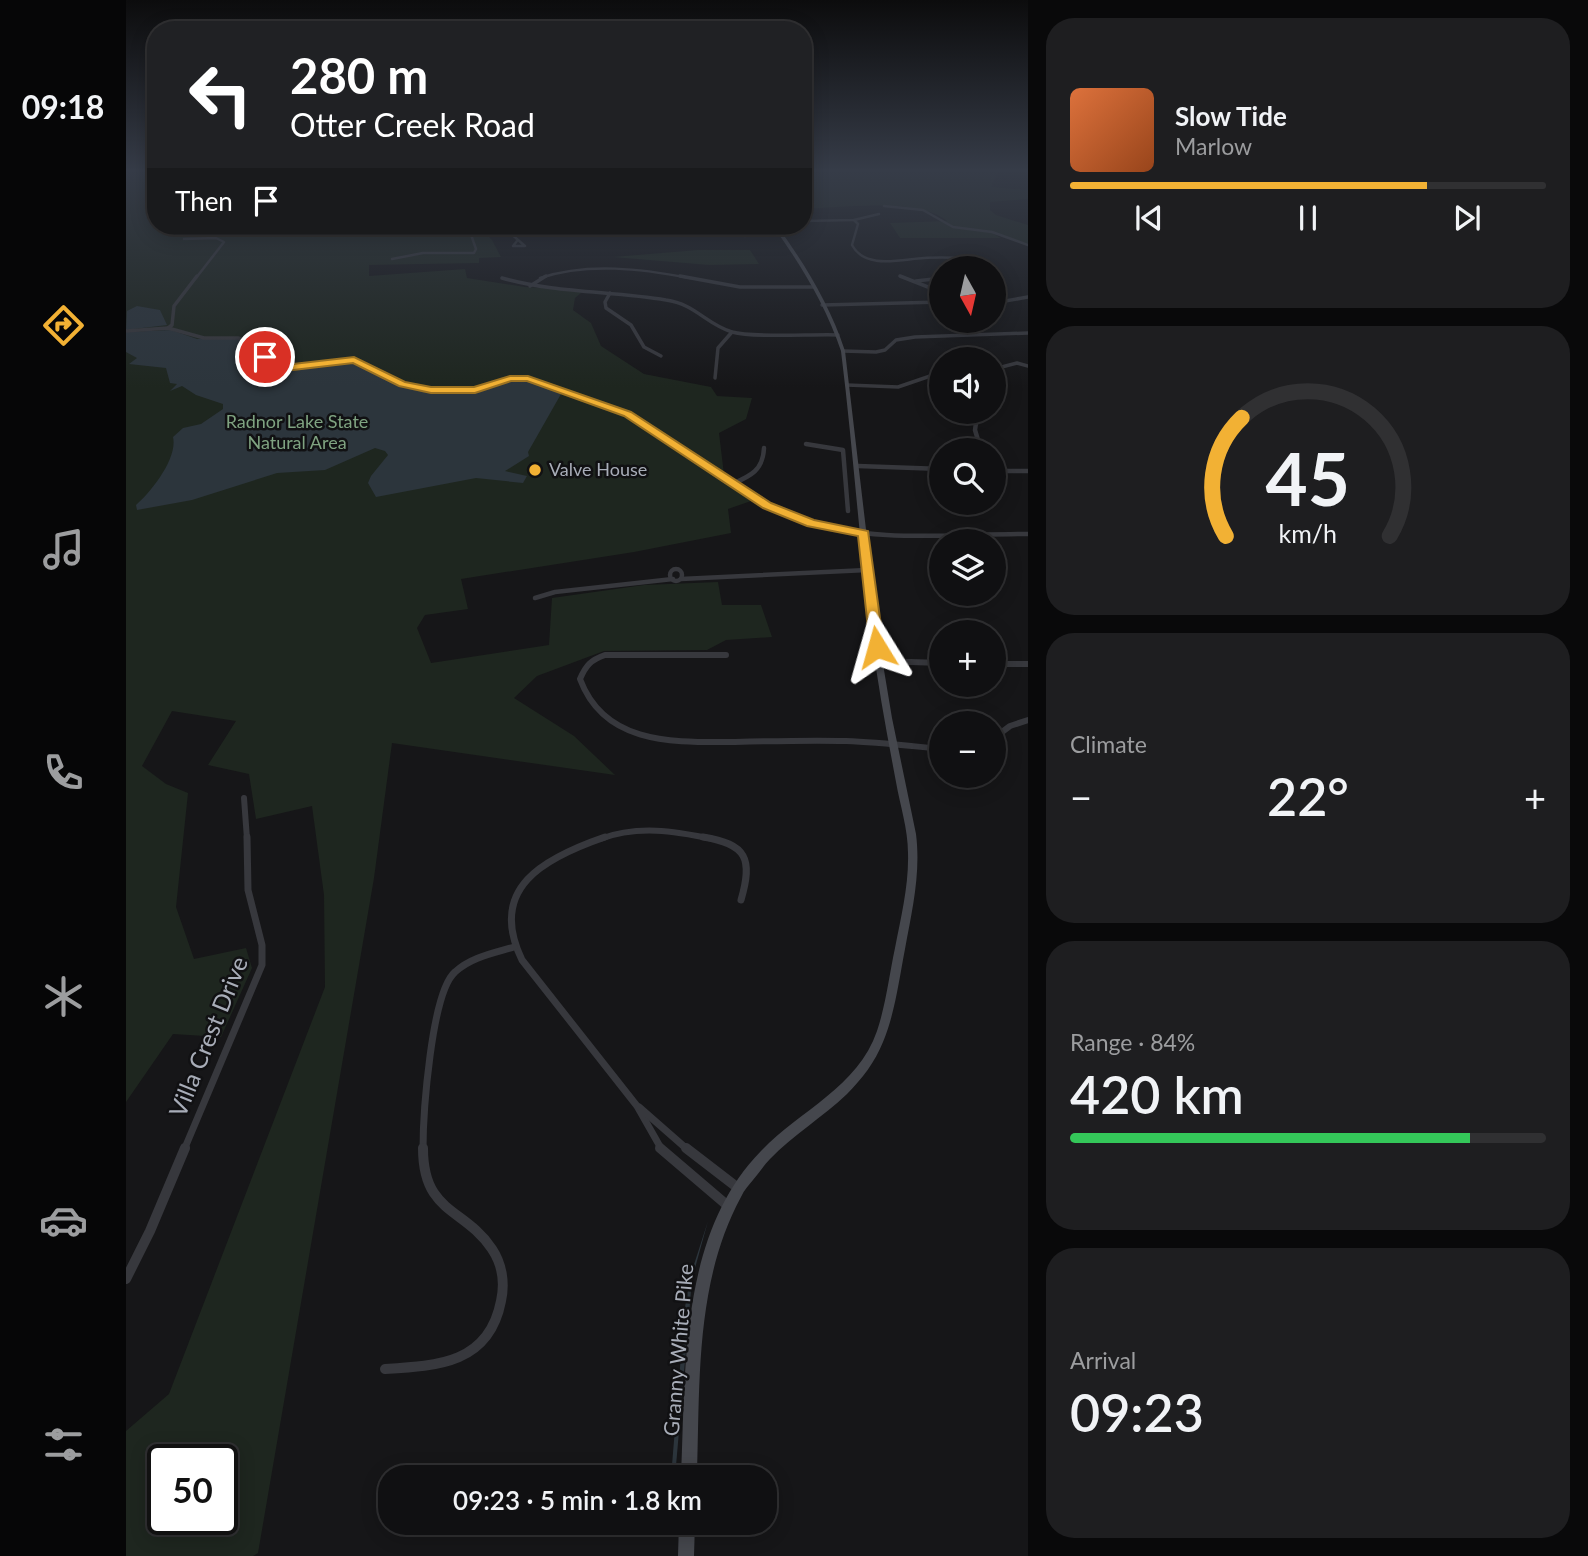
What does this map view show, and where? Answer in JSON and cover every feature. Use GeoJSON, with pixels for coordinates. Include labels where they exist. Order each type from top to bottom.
{"type":"FeatureCollection","features":[{"type":"Feature","properties":{"kind":"main road","name":"Granny White Pike"},"geometry":{"type":"LineString","coordinates":[[691,1465],[702,1290],[712,1245],[738,1188],[774,1146],[856,1076],[870,1059],[894,984],[913,866],[911,836],[879,662],[843,352],[838,335],[788,243]]}},
{"type":"Feature","properties":{"kind":"main road"},"geometry":{"type":"LineString","coordinates":[[686,1556],[687,1535]]}},
{"type":"Feature","properties":{"kind":"street"},"geometry":{"type":"LineString","coordinates":[[168,328],[172,325],[174,306],[224,243]]}},
{"type":"Feature","properties":{"kind":"street"},"geometry":{"type":"LineString","coordinates":[[392,258],[423,253],[474,253],[475,243]]}},
{"type":"Feature","properties":{"kind":"street"},"geometry":{"type":"LineString","coordinates":[[853,243],[856,251],[877,261],[929,259]]}},
{"type":"Feature","properties":{"kind":"street"},"geometry":{"type":"LineString","coordinates":[[530,286],[540,278],[554,273],[619,268],[652,270],[738,287],[813,287]]}},
{"type":"Feature","properties":{"kind":"street"},"geometry":{"type":"LineString","coordinates":[[900,276],[929,287]]}},
{"type":"Feature","properties":{"kind":"street"},"geometry":{"type":"LineString","coordinates":[[502,278],[530,286],[681,303],[699,311],[718,327],[732,332],[838,335]]}},
{"type":"Feature","properties":{"kind":"street"},"geometry":{"type":"LineString","coordinates":[[916,281],[929,280]]}},
{"type":"Feature","properties":{"kind":"street"},"geometry":{"type":"LineString","coordinates":[[610,293],[605,302],[606,308],[631,324],[634,337],[641,345],[660,356]]}},
{"type":"Feature","properties":{"kind":"street"},"geometry":{"type":"LineString","coordinates":[[1006,301],[1028,297]]}},
{"type":"Feature","properties":{"kind":"street"},"geometry":{"type":"LineString","coordinates":[[822,305],[929,301]]}},
{"type":"Feature","properties":{"kind":"street"},"geometry":{"type":"LineString","coordinates":[[126,331],[168,328],[204,338],[249,340],[259,344],[266,358],[284,366],[300,367],[357,360],[396,382],[422,389],[466,391],[510,379],[528,379],[627,414],[762,503],[787,515],[863,534],[1028,534]]}},
{"type":"Feature","properties":{"kind":"street"},"geometry":{"type":"LineString","coordinates":[[715,378],[718,348],[732,332]]}},
{"type":"Feature","properties":{"kind":"street"},"geometry":{"type":"LineString","coordinates":[[843,352],[876,352],[885,350],[896,340],[911,337],[1028,332]]}},
{"type":"Feature","properties":{"kind":"street"},"geometry":{"type":"LineString","coordinates":[[1006,366],[1017,363],[1028,366]]}},
{"type":"Feature","properties":{"kind":"street"},"geometry":{"type":"LineString","coordinates":[[847,385],[898,387],[929,376]]}},
{"type":"Feature","properties":{"kind":"street"},"geometry":{"type":"LineString","coordinates":[[806,444],[842,449],[848,511]]}},
{"type":"Feature","properties":{"kind":"street"},"geometry":{"type":"LineString","coordinates":[[732,484],[760,470],[764,462],[764,448]]}},
{"type":"Feature","properties":{"kind":"street"},"geometry":{"type":"LineString","coordinates":[[858,466],[929,469]]}},
{"type":"Feature","properties":{"kind":"street"},"geometry":{"type":"LineString","coordinates":[[1006,471],[1028,471]]}},
{"type":"Feature","properties":{"kind":"street"},"geometry":{"type":"LineString","coordinates":[[845,485],[859,485]]}},
{"type":"Feature","properties":{"kind":"street"},"geometry":{"type":"LineString","coordinates":[[535,598],[555,592],[673,579],[668,574],[674,570],[683,573],[681,579],[867,570]]}},
{"type":"Feature","properties":{"kind":"street"},"geometry":{"type":"LineString","coordinates":[[726,655],[613,653],[587,665],[580,679],[586,695],[602,714],[625,729],[657,739],[893,744],[929,748]]}},
{"type":"Feature","properties":{"kind":"street"},"geometry":{"type":"LineString","coordinates":[[879,662],[929,663]]}},
{"type":"Feature","properties":{"kind":"street"},"geometry":{"type":"LineString","coordinates":[[1006,664],[1028,664]]}},
{"type":"Feature","properties":{"kind":"street"},"geometry":{"type":"LineString","coordinates":[[1006,727],[1028,720]]}},
{"type":"Feature","properties":{"kind":"street","name":"Villa Crest Drive"},"geometry":{"type":"LineString","coordinates":[[126,1279],[150,1231],[262,965],[262,940],[247,888],[247,824],[244,797]]}},
{"type":"Feature","properties":{"kind":"street"},"geometry":{"type":"LineString","coordinates":[[738,1188],[699,1161],[637,1106],[549,996],[514,947],[510,912],[516,894],[537,869],[559,855],[621,832],[667,830],[735,846],[743,854],[747,864],[741,900]]}},
{"type":"Feature","properties":{"kind":"street"},"geometry":{"type":"LineString","coordinates":[[385,1369],[439,1365],[469,1354],[488,1335],[500,1311],[503,1281],[495,1254],[479,1234],[450,1213],[436,1198],[426,1174],[423,1148],[436,1018],[443,986],[450,976],[464,965],[514,947]]}},
{"type":"Feature","properties":{"kind":"street"},"geometry":{"type":"LineString","coordinates":[[637,1106],[644,1123],[664,1153],[728,1206]]}},
{"type":"Feature","properties":{"kind":"green space","name":"Radnor Lake State Natural Area"},"geometry":{"type":"Polygon","coordinates":[[[126,243],[493,243],[501,257],[479,258],[479,263],[369,265],[369,276],[465,269],[467,278],[525,287],[577,290],[581,293],[575,298],[573,310],[591,323],[601,346],[644,374],[711,387],[717,396],[752,398],[746,419],[719,433],[725,483],[751,501],[728,509],[731,533],[634,552],[461,579],[468,609],[425,615],[417,628],[431,663],[549,645],[552,598],[644,585],[718,582],[722,605],[761,605],[772,637],[726,640],[707,650],[604,651],[537,676],[514,698],[574,736],[615,775],[392,743],[374,878],[258,1553],[253,1556],[126,1556],[126,1431],[169,1394],[325,987],[324,895],[312,806],[256,819],[249,774],[208,765],[236,721],[172,711],[142,766],[166,784],[188,793],[176,907],[194,959],[246,948],[252,968],[221,1037],[173,1034],[126,1102],[126,243]]]}},
{"type":"Feature","properties":{"kind":"green space"},"geometry":{"type":"Polygon","coordinates":[[[698,250],[750,250],[759,264],[709,265],[613,257],[698,250]]]}},
{"type":"Feature","properties":{"kind":"shaded area"},"geometry":{"type":"Polygon","coordinates":[[[137,306],[160,310],[167,325],[126,330],[127,311],[137,306]]]}},
{"type":"Feature","properties":{"kind":"shaded area"},"geometry":{"type":"Polygon","coordinates":[[[171,330],[197,339],[237,339],[257,344],[263,358],[283,367],[351,362],[400,386],[424,391],[472,393],[512,379],[527,380],[561,394],[528,452],[529,456],[505,471],[527,476],[523,483],[476,478],[376,497],[368,483],[388,455],[375,448],[325,470],[277,473],[192,500],[137,510],[136,505],[156,483],[167,464],[173,437],[183,428],[201,424],[223,409],[223,404],[196,395],[182,386],[170,391],[177,384],[170,383],[166,368],[129,364],[137,358],[126,352],[126,332],[171,330]]]}},
{"type":"Feature","properties":{"kind":"shaded area"},"geometry":{"type":"Polygon","coordinates":[[[708,1221],[692,1279],[676,1465],[672,1465],[685,1307],[691,1274],[708,1221]]]}},
{"type":"Feature","properties":{"kind":"place","name":"Valve House"},"geometry":{"type":"Point","coordinates":[535,470]}},
{"type":"Feature","properties":{"kind":"route"},"geometry":{"type":"LineString","coordinates":[[265,357],[281,365],[293,367],[354,360],[402,384],[431,390],[475,390],[510,379],[528,379],[597,401],[627,414],[767,506],[811,523],[863,534],[877,647]]}}]}
